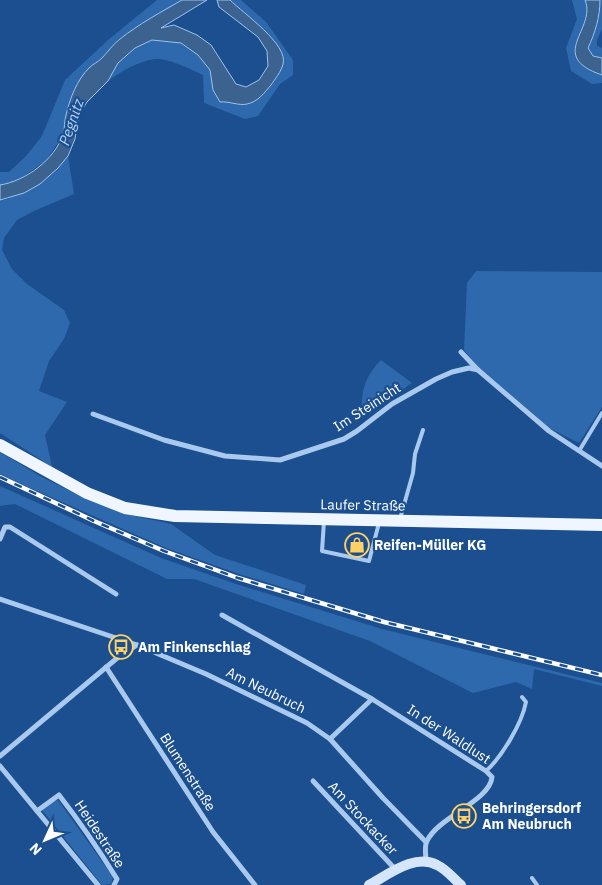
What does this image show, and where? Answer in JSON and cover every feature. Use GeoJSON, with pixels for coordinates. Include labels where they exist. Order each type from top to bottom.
{"type":"FeatureCollection","features":[{"type":"Feature","properties":{"kind":"main road","name":"Laufer Straße"},"geometry":{"type":"LineString","coordinates":[[0,445],[87,493],[125,508],[175,516],[602,525]]}},
{"type":"Feature","properties":{"kind":"street"},"geometry":{"type":"LineString","coordinates":[[461,352],[478,370],[549,432],[602,466]]}},
{"type":"Feature","properties":{"kind":"street","name":"Im Steinicht"},"geometry":{"type":"LineString","coordinates":[[93,414],[164,440],[225,456],[280,460],[344,438],[358,431],[392,404],[436,379],[452,372],[469,368],[478,370]]}},
{"type":"Feature","properties":{"kind":"street"},"geometry":{"type":"LineString","coordinates":[[0,540],[4,529],[10,526],[116,594]]}},
{"type":"Feature","properties":{"kind":"street","name":"Am Neubruch"},"geometry":{"type":"LineString","coordinates":[[0,599],[137,645],[206,674],[307,723],[330,738],[389,805],[426,842]]}},
{"type":"Feature","properties":{"kind":"street","name":"In der Waldlust"},"geometry":{"type":"LineString","coordinates":[[222,615],[372,699],[486,771],[492,777],[492,784],[481,796],[458,811],[434,832],[426,842]]}},
{"type":"Feature","properties":{"kind":"street"},"geometry":{"type":"LineString","coordinates":[[0,756],[106,667],[137,645]]}},
{"type":"Feature","properties":{"kind":"street","name":"Blumenstraße"},"geometry":{"type":"LineString","coordinates":[[106,667],[214,832],[256,885]]}},
{"type":"Feature","properties":{"kind":"street"},"geometry":{"type":"LineString","coordinates":[[330,738],[372,699]]}},
{"type":"Feature","properties":{"kind":"street"},"geometry":{"type":"LineString","coordinates":[[0,766],[98,885]]}},
{"type":"Feature","properties":{"kind":"street","name":"Am Stockacker"},"geometry":{"type":"LineString","coordinates":[[313,781],[396,870]]}},
{"type":"Feature","properties":{"kind":"street","name":"Heidestraße"},"geometry":{"type":"LineString","coordinates":[[37,811],[59,795],[113,873],[116,879],[114,885]]}},
{"type":"Feature","properties":{"kind":"street"},"geometry":{"type":"LineString","coordinates":[[426,842],[426,861]]}},
{"type":"Feature","properties":{"kind":"street"},"geometry":{"type":"LineString","coordinates":[[369,885],[411,863],[426,861],[438,865],[461,885]]}},
{"type":"Feature","properties":{"kind":"lane"},"geometry":{"type":"LineString","coordinates":[[579,451],[602,413]]}},
{"type":"Feature","properties":{"kind":"lane"},"geometry":{"type":"LineString","coordinates":[[400,521],[413,473],[415,454],[423,430]]}},
{"type":"Feature","properties":{"kind":"lane"},"geometry":{"type":"LineString","coordinates":[[324,520],[322,551],[369,561],[379,521]]}},
{"type":"Feature","properties":{"kind":"lane"},"geometry":{"type":"LineString","coordinates":[[486,771],[494,764],[522,715],[526,702],[522,697]]}},
{"type":"Feature","properties":{"kind":"lane"},"geometry":{"type":"LineString","coordinates":[[532,878],[537,885]]}},
{"type":"Feature","properties":{"kind":"shaded area"},"geometry":{"type":"Polygon","coordinates":[[[157,0],[182,0],[119,39],[101,59],[90,67],[78,83],[65,117],[63,135],[46,161],[14,183],[0,185],[0,172],[9,172],[26,156],[42,136],[65,80],[108,40],[157,0]]]}},
{"type":"Feature","properties":{"kind":"shaded area"},"geometry":{"type":"Polygon","coordinates":[[[230,0],[241,0],[266,22],[293,60],[293,75],[280,84],[258,116],[245,119],[204,103],[203,75],[166,60],[155,59],[137,64],[108,81],[118,63],[135,48],[152,40],[181,43],[198,55],[210,70],[213,90],[227,101],[247,104],[283,64],[230,0]]]}},
{"type":"Feature","properties":{"kind":"shaded area"},"geometry":{"type":"Polygon","coordinates":[[[572,0],[585,0],[587,11],[577,41],[575,51],[577,59],[586,68],[602,75],[602,83],[592,84],[571,71],[566,48],[577,19],[572,0]]]}},
{"type":"Feature","properties":{"kind":"shaded area"},"geometry":{"type":"Polygon","coordinates":[[[600,0],[602,0],[602,29],[597,40],[597,46],[602,48],[602,58],[593,56],[588,48],[597,25],[600,0]]]}},
{"type":"Feature","properties":{"kind":"shaded area"},"geometry":{"type":"Polygon","coordinates":[[[68,156],[74,194],[17,220],[4,238],[2,250],[12,269],[27,284],[64,310],[70,323],[64,339],[49,361],[39,391],[67,402],[45,435],[52,467],[0,433],[0,200],[8,199],[58,168],[68,156]]]}},
{"type":"Feature","properties":{"kind":"shaded area"},"geometry":{"type":"Polygon","coordinates":[[[476,271],[602,272],[602,407],[579,443],[551,429],[478,367],[464,350],[467,283],[476,271]]]}},
{"type":"Feature","properties":{"kind":"shaded area"},"geometry":{"type":"Polygon","coordinates":[[[381,360],[412,383],[362,418],[364,386],[370,373],[381,360]]]}},
{"type":"Feature","properties":{"kind":"shaded area"},"geometry":{"type":"Polygon","coordinates":[[[0,452],[40,476],[82,497],[131,515],[171,524],[215,555],[306,585],[304,594],[239,574],[166,548],[10,479],[0,474],[0,452]]]}},
{"type":"Feature","properties":{"kind":"shaded area"},"geometry":{"type":"Polygon","coordinates":[[[0,486],[161,558],[236,584],[382,629],[602,683],[602,686],[534,669],[532,689],[516,682],[473,693],[370,641],[194,579],[167,579],[15,504],[0,506],[0,486]]]}},
{"type":"Feature","properties":{"kind":"shaded area"},"geometry":{"type":"Polygon","coordinates":[[[58,800],[113,877],[111,884],[102,885],[42,810],[58,800]]]}},
{"type":"Feature","properties":{"kind":"water","name":"Pegnitz"},"geometry":{"type":"Polygon","coordinates":[[[182,0],[207,0],[161,28],[174,25],[197,35],[211,45],[236,84],[246,87],[259,80],[268,66],[267,51],[258,37],[219,7],[217,0],[230,0],[272,39],[283,56],[283,64],[278,75],[264,94],[247,104],[220,102],[213,90],[210,70],[198,55],[181,43],[152,40],[135,48],[118,63],[108,81],[87,102],[79,115],[75,139],[68,156],[58,168],[40,184],[24,193],[0,200],[0,185],[10,183],[29,174],[46,161],[53,152],[63,134],[65,117],[72,96],[81,78],[89,68],[127,34],[150,18],[182,0]]]}},
{"type":"Feature","properties":{"kind":"water"},"geometry":{"type":"Polygon","coordinates":[[[585,0],[600,0],[597,25],[588,48],[593,56],[602,58],[602,75],[586,68],[577,59],[575,51],[587,11],[585,0]]]}},
{"type":"Feature","properties":{"kind":"railway"},"geometry":{"type":"LineString","coordinates":[[0,477],[164,551],[238,578],[384,622],[602,675]]}},
{"type":"Feature","properties":{"kind":"place","name":"Reifen-Müller KG"},"geometry":{"type":"Point","coordinates":[357,545]}},
{"type":"Feature","properties":{"kind":"place","name":"Am Finkenschlag"},"geometry":{"type":"Point","coordinates":[121,647]}},
{"type":"Feature","properties":{"kind":"place","name":"Behringersdorf Am Neubruch"},"geometry":{"type":"Point","coordinates":[464,816]}}]}
